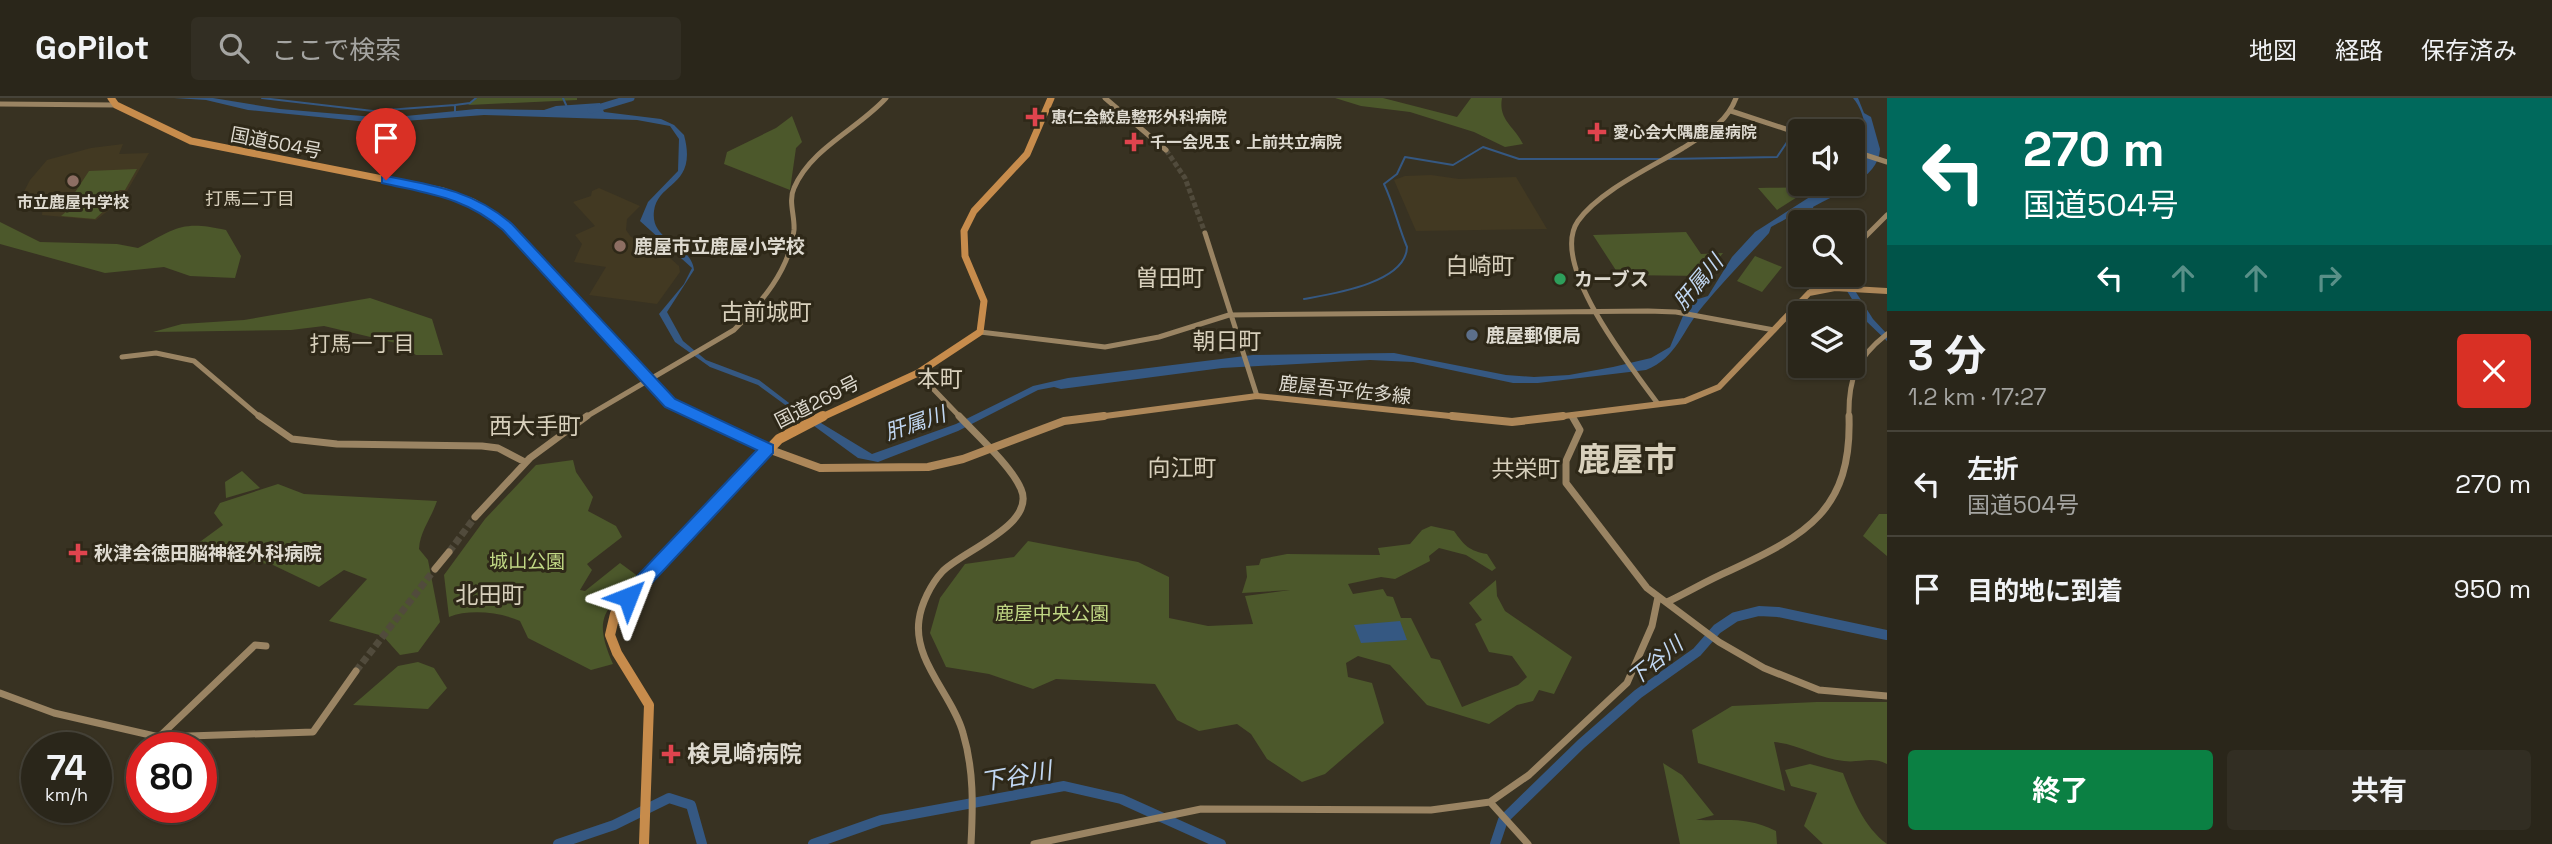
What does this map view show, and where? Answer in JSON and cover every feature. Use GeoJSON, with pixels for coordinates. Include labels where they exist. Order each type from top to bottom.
{"type":"FeatureCollection","features":[{"type":"Feature","properties":{"kind":"highway"},"geometry":{"type":"LineString","coordinates":[[980,332],[985,319],[985,296],[965,255],[963,234],[973,212],[1028,153],[1039,134],[1051,98]]}},
{"type":"Feature","properties":{"kind":"highway","name":"国道504号"},"geometry":{"type":"LineString","coordinates":[[114,102],[191,141],[443,191],[473,202],[508,227],[647,380],[674,406],[768,449]]}},
{"type":"Feature","properties":{"kind":"highway","name":"国道269号"},"geometry":{"type":"LineString","coordinates":[[644,844],[649,705],[613,645],[612,621],[628,597],[768,449],[821,417],[919,373],[980,332]]}},
{"type":"Feature","properties":{"kind":"main road"},"geometry":{"type":"LineString","coordinates":[[1809,293],[1835,288],[1887,291]]}},
{"type":"Feature","properties":{"kind":"main road","name":"鹿屋吾平佐多線"},"geometry":{"type":"LineString","coordinates":[[768,449],[820,468],[870,469],[943,465],[1064,421],[1257,397],[1495,422],[1685,401],[1719,387],[1809,293]]}},
{"type":"Feature","properties":{"kind":"street"},"geometry":{"type":"LineString","coordinates":[[475,517],[495,488],[523,461],[604,403],[700,351],[734,330],[748,317],[786,261],[794,231],[794,188],[816,159],[886,98]]}},
{"type":"Feature","properties":{"kind":"street"},"geometry":{"type":"LineString","coordinates":[[1105,98],[1166,150]]}},
{"type":"Feature","properties":{"kind":"street"},"geometry":{"type":"LineString","coordinates":[[1658,404],[1626,359],[1573,265],[1570,241],[1574,226],[1584,213],[1598,201],[1722,123],[1736,98]]}},
{"type":"Feature","properties":{"kind":"street"},"geometry":{"type":"LineString","coordinates":[[0,104],[114,102]]}},
{"type":"Feature","properties":{"kind":"street"},"geometry":{"type":"LineString","coordinates":[[1731,111],[1788,130]]}},
{"type":"Feature","properties":{"kind":"street"},"geometry":{"type":"LineString","coordinates":[[1865,155],[1887,162]]}},
{"type":"Feature","properties":{"kind":"street"},"geometry":{"type":"LineString","coordinates":[[1865,237],[1887,215]]}},
{"type":"Feature","properties":{"kind":"street"},"geometry":{"type":"LineString","coordinates":[[1205,233],[1246,371],[1257,397]]}},
{"type":"Feature","properties":{"kind":"street"},"geometry":{"type":"LineString","coordinates":[[1809,293],[1815,287]]}},
{"type":"Feature","properties":{"kind":"street"},"geometry":{"type":"LineString","coordinates":[[980,332],[1105,347],[1159,337],[1229,315],[1599,312],[1680,313],[1774,330]]}},
{"type":"Feature","properties":{"kind":"street"},"geometry":{"type":"LineString","coordinates":[[1667,602],[1788,541],[1810,526],[1828,508],[1837,491],[1849,448],[1848,382],[1859,360],[1887,334]]}},
{"type":"Feature","properties":{"kind":"street"},"geometry":{"type":"LineString","coordinates":[[122,356],[156,353],[194,361],[273,428],[292,439],[337,444],[482,446],[498,448],[523,461]]}},
{"type":"Feature","properties":{"kind":"street"},"geometry":{"type":"LineString","coordinates":[[919,373],[990,448],[1022,490],[1019,512],[1005,529],[942,572],[924,601],[918,622],[923,653],[963,731],[974,794],[971,844]]}},
{"type":"Feature","properties":{"kind":"street"},"geometry":{"type":"LineString","coordinates":[[1572,415],[1580,430],[1567,452],[1564,472],[1566,483],[1640,580],[1658,597],[1705,633],[1764,668],[1819,690],[1848,695],[1887,696]]}},
{"type":"Feature","properties":{"kind":"street"},"geometry":{"type":"LineString","coordinates":[[435,569],[449,552]]}},
{"type":"Feature","properties":{"kind":"street"},"geometry":{"type":"LineString","coordinates":[[1034,844],[1202,809],[1431,810],[1490,802],[1529,775],[1627,683],[1652,626],[1658,597]]}},
{"type":"Feature","properties":{"kind":"street"},"geometry":{"type":"LineString","coordinates":[[164,732],[255,645],[267,646]]}},
{"type":"Feature","properties":{"kind":"street"},"geometry":{"type":"LineString","coordinates":[[217,735],[313,732],[356,671]]}},
{"type":"Feature","properties":{"kind":"street"},"geometry":{"type":"LineString","coordinates":[[0,693],[54,713],[80,717],[129,732]]}},
{"type":"Feature","properties":{"kind":"street"},"geometry":{"type":"LineString","coordinates":[[1490,802],[1528,844]]}},
{"type":"Feature","properties":{"kind":"shaded area"},"geometry":{"type":"Polygon","coordinates":[[[123,144],[119,154],[149,153],[122,200],[96,220],[42,215],[43,203],[17,205],[30,180],[47,160],[91,148],[123,144]]]}},
{"type":"Feature","properties":{"kind":"shaded area"},"geometry":{"type":"Polygon","coordinates":[[[1431,175],[1459,179],[1516,177],[1547,229],[1416,231],[1394,180],[1405,176],[1431,175]]]}},
{"type":"Feature","properties":{"kind":"shaded area","name":"鹿屋市立鹿屋小学校"},"geometry":{"type":"Polygon","coordinates":[[[599,188],[640,206],[627,219],[626,230],[631,237],[654,244],[679,266],[680,272],[657,304],[589,295],[606,267],[574,262],[582,244],[575,235],[595,226],[573,202],[591,196],[592,191],[599,188]]]}},
{"type":"Feature","properties":{"kind":"green space"},"geometry":{"type":"Polygon","coordinates":[[[477,98],[577,98],[577,100],[468,105],[477,98]]]}},
{"type":"Feature","properties":{"kind":"green space"},"geometry":{"type":"Polygon","coordinates":[[[1335,98],[1383,98],[1457,117],[1471,98],[1502,98],[1502,112],[1523,144],[1505,147],[1474,132],[1410,112],[1361,106],[1335,98]]]}},
{"type":"Feature","properties":{"kind":"green space"},"geometry":{"type":"Polygon","coordinates":[[[792,116],[802,142],[796,148],[790,190],[724,164],[727,152],[776,128],[792,116]]]}},
{"type":"Feature","properties":{"kind":"green space"},"geometry":{"type":"Polygon","coordinates":[[[137,169],[125,190],[119,190],[115,198],[70,200],[89,171],[137,169]]]}},
{"type":"Feature","properties":{"kind":"green space"},"geometry":{"type":"Polygon","coordinates":[[[1788,187],[1788,196],[1799,196],[1777,210],[1758,188],[1788,187]]]}},
{"type":"Feature","properties":{"kind":"green space"},"geometry":{"type":"Polygon","coordinates":[[[75,204],[109,206],[95,219],[61,216],[75,204]]]}},
{"type":"Feature","properties":{"kind":"green space"},"geometry":{"type":"Polygon","coordinates":[[[0,222],[40,242],[117,244],[138,248],[180,228],[211,227],[226,230],[241,256],[235,278],[190,276],[164,267],[105,273],[0,244],[0,222]]]}},
{"type":"Feature","properties":{"kind":"green space"},"geometry":{"type":"Polygon","coordinates":[[[1686,232],[1701,254],[1723,253],[1705,276],[1619,275],[1593,235],[1686,232]]]}},
{"type":"Feature","properties":{"kind":"green space"},"geometry":{"type":"Polygon","coordinates":[[[1755,256],[1782,267],[1762,292],[1737,281],[1755,256]]]}},
{"type":"Feature","properties":{"kind":"green space"},"geometry":{"type":"Polygon","coordinates":[[[370,298],[432,319],[443,355],[416,355],[400,344],[324,326],[291,330],[153,332],[182,324],[244,320],[370,298]]]}},
{"type":"Feature","properties":{"kind":"green space","name":"城山公園"},"geometry":{"type":"Polygon","coordinates":[[[573,460],[576,472],[593,497],[588,511],[616,526],[622,537],[587,564],[592,570],[580,590],[585,591],[620,563],[639,577],[610,606],[605,615],[603,635],[613,664],[591,670],[528,638],[520,621],[512,618],[475,612],[449,617],[444,575],[485,519],[536,465],[573,460]]]}},
{"type":"Feature","properties":{"kind":"green space"},"geometry":{"type":"Polygon","coordinates":[[[242,471],[260,488],[226,498],[225,482],[242,471]]]}},
{"type":"Feature","properties":{"kind":"green space"},"geometry":{"type":"Polygon","coordinates":[[[278,484],[304,494],[437,501],[419,549],[428,560],[440,622],[418,652],[400,655],[383,636],[329,621],[367,579],[344,570],[319,587],[273,565],[223,556],[197,544],[223,525],[214,513],[220,503],[278,484]]]}},
{"type":"Feature","properties":{"kind":"green space"},"geometry":{"type":"Polygon","coordinates":[[[1879,514],[1887,514],[1887,556],[1863,536],[1879,514]]]}},
{"type":"Feature","properties":{"kind":"green space","name":"鹿屋中央公園"},"geometry":{"type":"Polygon","coordinates":[[[1431,526],[1454,531],[1468,547],[1487,554],[1496,568],[1492,571],[1466,555],[1439,548],[1429,556],[1430,561],[1395,579],[1381,577],[1348,584],[1353,594],[1383,589],[1387,596],[1393,597],[1401,618],[1411,618],[1431,658],[1440,660],[1462,707],[1518,685],[1527,677],[1512,656],[1489,652],[1475,624],[1482,620],[1469,603],[1496,580],[1497,596],[1505,611],[1572,657],[1554,694],[1539,690],[1533,701],[1517,705],[1489,724],[1427,705],[1390,665],[1358,656],[1346,663],[1348,677],[1372,683],[1384,723],[1325,774],[1302,782],[1267,759],[1251,734],[1237,724],[1199,731],[1177,720],[1155,684],[1056,679],[1033,689],[989,674],[946,667],[930,633],[940,598],[965,564],[1014,557],[1028,541],[1138,562],[1169,577],[1169,618],[1208,626],[1253,624],[1245,596],[1290,590],[1242,593],[1247,577],[1246,566],[1259,565],[1261,559],[1287,554],[1380,555],[1378,548],[1410,544],[1422,530],[1431,526]]]}},
{"type":"Feature","properties":{"kind":"green space"},"geometry":{"type":"Polygon","coordinates":[[[418,662],[434,668],[447,688],[428,709],[353,705],[398,666],[418,662]]]}},
{"type":"Feature","properties":{"kind":"green space"},"geometry":{"type":"Polygon","coordinates":[[[1887,702],[1887,764],[1876,760],[1835,760],[1774,742],[1785,791],[1698,763],[1692,730],[1732,706],[1887,702]]]}},
{"type":"Feature","properties":{"kind":"green space"},"geometry":{"type":"Polygon","coordinates":[[[1663,763],[1682,775],[1714,815],[1696,820],[1755,823],[1776,831],[1777,844],[1680,844],[1663,763]]]}},
{"type":"Feature","properties":{"kind":"green space"},"geometry":{"type":"Polygon","coordinates":[[[1810,764],[1843,773],[1866,821],[1887,844],[1823,844],[1804,826],[1817,793],[1791,786],[1785,770],[1810,764]]]}},
{"type":"Feature","properties":{"kind":"water"},"geometry":{"type":"Polygon","coordinates":[[[174,98],[213,98],[280,109],[386,118],[476,109],[544,110],[556,106],[600,103],[604,112],[661,119],[674,125],[684,135],[686,165],[682,174],[657,201],[654,221],[658,230],[686,254],[694,270],[667,312],[683,341],[706,360],[759,380],[793,406],[872,454],[956,424],[1033,386],[1068,378],[1253,355],[1394,353],[1506,375],[1534,377],[1569,375],[1651,358],[1670,347],[1685,311],[1695,300],[1708,296],[1732,257],[1755,232],[1788,211],[1788,218],[1771,227],[1769,233],[1703,306],[1672,351],[1657,365],[1646,370],[1538,383],[1513,383],[1413,362],[1370,360],[1222,368],[1061,389],[1054,387],[1038,390],[958,431],[878,462],[858,458],[758,385],[710,367],[675,342],[659,314],[684,284],[692,268],[640,221],[648,202],[678,171],[679,139],[670,126],[637,120],[484,115],[378,123],[248,110],[206,100],[174,98]]]}},
{"type":"Feature","properties":{"kind":"water"},"geometry":{"type":"Polygon","coordinates":[[[1853,98],[1858,98],[1864,113],[1871,117],[1880,149],[1878,160],[1865,176],[1865,119],[1853,98]]]}},
{"type":"Feature","properties":{"kind":"water"},"geometry":{"type":"Polygon","coordinates":[[[1811,196],[1834,196],[1813,207],[1814,210],[1789,210],[1811,196]]]}},
{"type":"Feature","properties":{"kind":"water"},"geometry":{"type":"Polygon","coordinates":[[[1844,287],[1853,287],[1862,301],[1853,301],[1844,287]]]}},
{"type":"Feature","properties":{"kind":"water"},"geometry":{"type":"Polygon","coordinates":[[[1865,306],[1887,334],[1887,341],[1865,320],[1865,306]]]}},
{"type":"Feature","properties":{"kind":"water"},"geometry":{"type":"Polygon","coordinates":[[[1400,621],[1407,640],[1361,643],[1354,625],[1400,621]]]}},
{"type":"Feature","properties":{"kind":"waterway"},"geometry":{"type":"LineString","coordinates":[[262,98],[373,111],[455,105]]}},
{"type":"Feature","properties":{"kind":"waterway"},"geometry":{"type":"LineString","coordinates":[[455,105],[470,103],[476,98]]}},
{"type":"Feature","properties":{"kind":"waterway"},"geometry":{"type":"LineString","coordinates":[[563,98],[567,107]]}},
{"type":"Feature","properties":{"kind":"waterway"},"geometry":{"type":"LineString","coordinates":[[591,110],[631,98]]}},
{"type":"Feature","properties":{"kind":"waterway"},"geometry":{"type":"LineString","coordinates":[[455,105],[455,113]]}},
{"type":"Feature","properties":{"kind":"waterway"},"geometry":{"type":"LineString","coordinates":[[1669,159],[1777,157],[1788,141]]}},
{"type":"Feature","properties":{"kind":"waterway"},"geometry":{"type":"LineString","coordinates":[[1304,299],[1366,285],[1394,270],[1403,259],[1407,247],[1384,184],[1397,174],[1405,157],[1453,165],[1483,147],[1519,159],[1660,159]]}},
{"type":"Feature","properties":{"kind":"waterway","name":"下谷川"},"geometry":{"type":"LineString","coordinates":[[1495,844],[1503,820],[1581,744],[1638,694],[1697,652],[1717,629],[1735,617],[1759,611],[1778,612],[1887,635]]}},
{"type":"Feature","properties":{"kind":"waterway","name":"下谷川"},"geometry":{"type":"LineString","coordinates":[[813,844],[881,820],[1064,786],[1121,799],[1221,844]]}},
{"type":"Feature","properties":{"kind":"waterway","name":"下谷川"},"geometry":{"type":"LineString","coordinates":[[558,844],[614,825],[669,798],[691,805],[702,844]]}},
{"type":"Feature","properties":{"kind":"tunnel"},"geometry":{"type":"LineString","coordinates":[[1166,150],[1185,178],[1205,233]]}},
{"type":"Feature","properties":{"kind":"tunnel"},"geometry":{"type":"LineString","coordinates":[[449,552],[475,517]]}},
{"type":"Feature","properties":{"kind":"tunnel"},"geometry":{"type":"LineString","coordinates":[[356,671],[435,569]]}},
{"type":"Feature","properties":{"kind":"place","name":"恵仁会鮫島整形外科病院"},"geometry":{"type":"Point","coordinates":[1035,117]}},
{"type":"Feature","properties":{"kind":"place","name":"愛心会大隅鹿屋病院"},"geometry":{"type":"Point","coordinates":[1597,132]}},
{"type":"Feature","properties":{"kind":"place","name":"千一会児玉・上前共立病院"},"geometry":{"type":"Point","coordinates":[1134,142]}},
{"type":"Feature","properties":{"kind":"place","name":"市立鹿屋中学校"},"geometry":{"type":"Point","coordinates":[73,181]}},
{"type":"Feature","properties":{"kind":"place","name":"鹿屋市立鹿屋小学校"},"geometry":{"type":"Point","coordinates":[620,246]}},
{"type":"Feature","properties":{"kind":"place","name":"カーブス"},"geometry":{"type":"Point","coordinates":[1560,279]}},
{"type":"Feature","properties":{"kind":"place","name":"鹿屋郵便局"},"geometry":{"type":"Point","coordinates":[1472,335]}},
{"type":"Feature","properties":{"kind":"place","name":"秋津会徳田脳神経外科病院"},"geometry":{"type":"Point","coordinates":[78,553]}},
{"type":"Feature","properties":{"kind":"place","name":"検見崎病院"},"geometry":{"type":"Point","coordinates":[671,754]}},
{"type":"Feature","properties":{"kind":"district","name":"打馬二丁目"},"geometry":{"type":"Point","coordinates":[250,198]}},
{"type":"Feature","properties":{"kind":"district","name":"白崎町"},"geometry":{"type":"Point","coordinates":[1480,266]}},
{"type":"Feature","properties":{"kind":"district","name":"曽田町"},"geometry":{"type":"Point","coordinates":[1170,278]}},
{"type":"Feature","properties":{"kind":"district","name":"古前城町"},"geometry":{"type":"Point","coordinates":[766,312]}},
{"type":"Feature","properties":{"kind":"district","name":"朝日町"},"geometry":{"type":"Point","coordinates":[1227,341]}},
{"type":"Feature","properties":{"kind":"district","name":"打馬一丁目"},"geometry":{"type":"Point","coordinates":[362,343]}},
{"type":"Feature","properties":{"kind":"district","name":"本町"},"geometry":{"type":"Point","coordinates":[940,379]}},
{"type":"Feature","properties":{"kind":"district","name":"西大手町"},"geometry":{"type":"Point","coordinates":[535,426]}},
{"type":"Feature","properties":{"kind":"district","name":"鹿屋市"},"geometry":{"type":"Point","coordinates":[1627,460]}},
{"type":"Feature","properties":{"kind":"district","name":"向江町"},"geometry":{"type":"Point","coordinates":[1182,468]}},
{"type":"Feature","properties":{"kind":"district","name":"共栄町"},"geometry":{"type":"Point","coordinates":[1526,469]}},
{"type":"Feature","properties":{"kind":"district","name":"北田町"},"geometry":{"type":"Point","coordinates":[490,595]}},
{"type":"Feature","properties":{"kind":"route"},"geometry":{"type":"LineString","coordinates":[[386,180],[461,196],[487,209],[508,227],[670,403],[768,449],[628,597]]}},
{"type":"Feature","properties":{"kind":"water label","name":"肝属川"},"geometry":{"type":"Point","coordinates":[1698,282]}},
{"type":"Feature","properties":{"kind":"water label","name":"肝属川"},"geometry":{"type":"Point","coordinates":[915,423]}}]}
